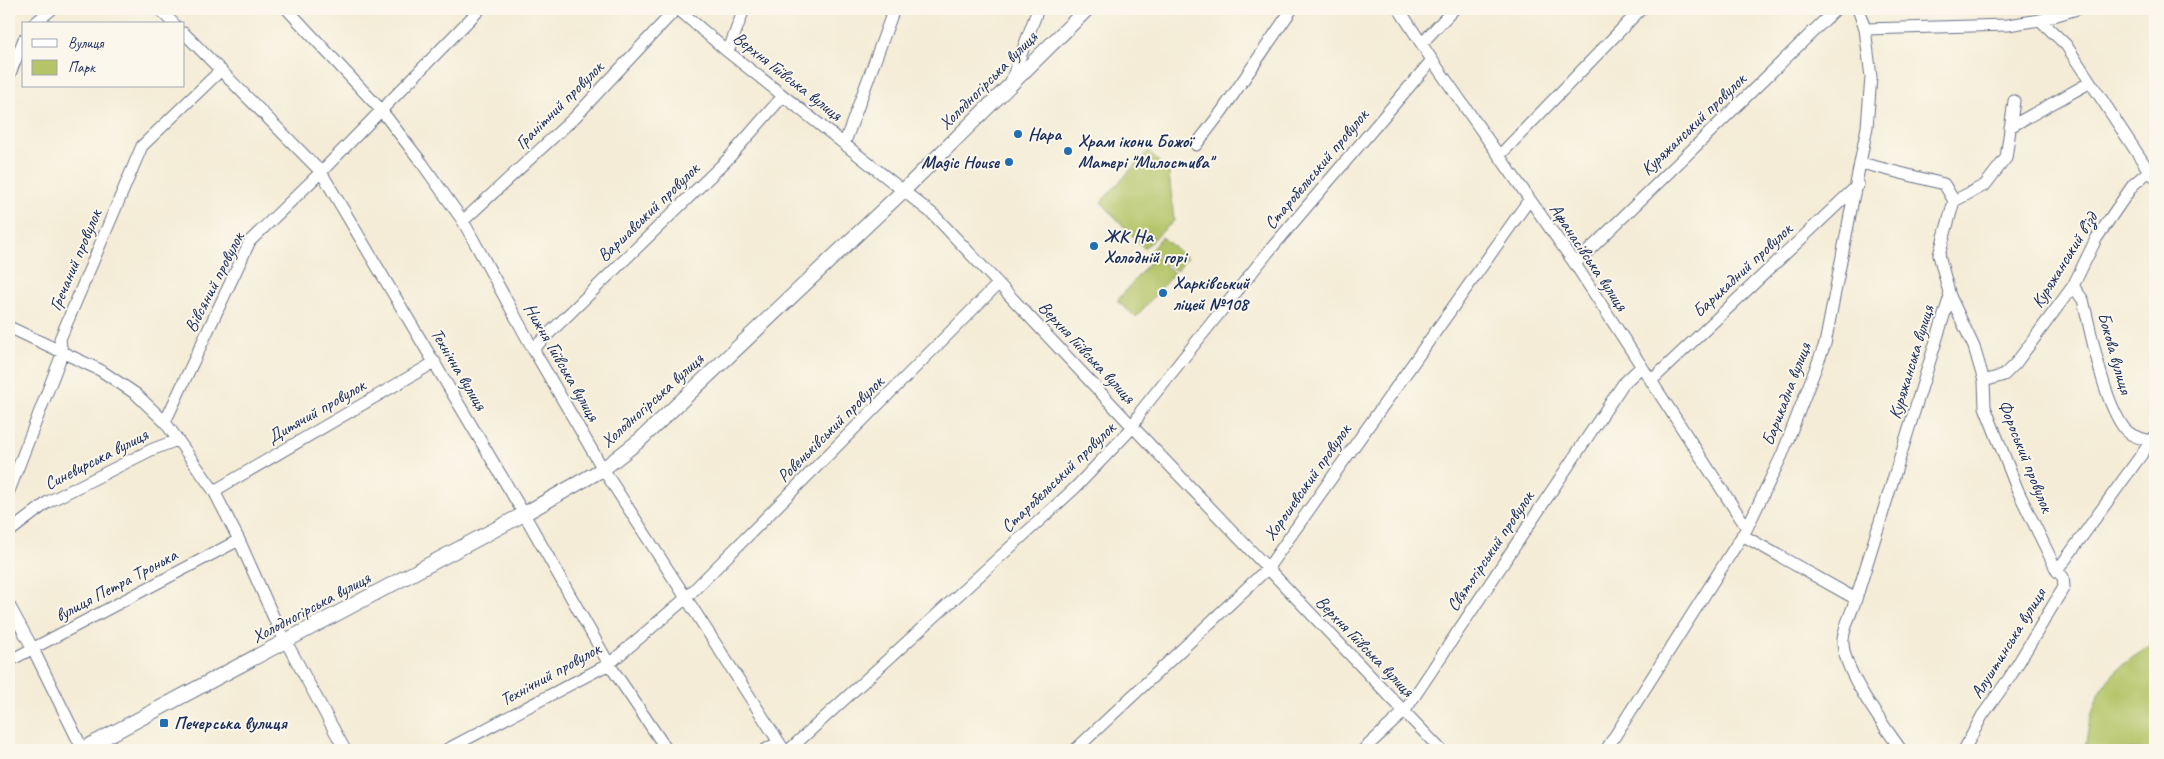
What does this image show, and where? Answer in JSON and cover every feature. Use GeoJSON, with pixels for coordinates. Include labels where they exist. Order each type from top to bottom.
{"type":"FeatureCollection","features":[{"type":"Feature","properties":{"kind":"main road","name":"Холодногірська вулиця"},"geometry":{"type":"LineString","coordinates":[[82,750],[524,514],[603,469],[640,440],[904,190],[1087,9]]}},
{"type":"Feature","properties":{"kind":"street"},"geometry":{"type":"LineString","coordinates":[[36,22],[52,9]]}},
{"type":"Feature","properties":{"kind":"street"},"geometry":{"type":"LineString","coordinates":[[159,9],[172,22]]}},
{"type":"Feature","properties":{"kind":"street","name":"Нижня Гиївська вулиця"},"geometry":{"type":"LineString","coordinates":[[288,9],[381,110],[463,221],[532,349],[603,469],[781,746]]}},
{"type":"Feature","properties":{"kind":"street","name":"Вівсяний провулок"},"geometry":{"type":"LineString","coordinates":[[165,422],[250,241],[321,172],[480,9]]}},
{"type":"Feature","properties":{"kind":"street","name":"Верхня Гиївська вулиця"},"geometry":{"type":"LineString","coordinates":[[677,9],[728,52],[845,142],[934,215],[1267,569],[1441,750]]}},
{"type":"Feature","properties":{"kind":"street","name":"Гранітний провулок"},"geometry":{"type":"LineString","coordinates":[[463,221],[575,117],[677,9]]}},
{"type":"Feature","properties":{"kind":"street"},"geometry":{"type":"LineString","coordinates":[[728,52],[744,9]]}},
{"type":"Feature","properties":{"kind":"street"},"geometry":{"type":"LineString","coordinates":[[845,142],[894,9]]}},
{"type":"Feature","properties":{"kind":"street"},"geometry":{"type":"LineString","coordinates":[[1008,87],[1038,9]]}},
{"type":"Feature","properties":{"kind":"street"},"geometry":{"type":"LineString","coordinates":[[1196,145],[1222,111],[1292,9]]}},
{"type":"Feature","properties":{"kind":"street","name":"Афанасівська вулиця"},"geometry":{"type":"LineString","coordinates":[[1399,9],[1432,60],[1575,264],[1651,381],[1745,532],[1856,599]]}},
{"type":"Feature","properties":{"kind":"street"},"geometry":{"type":"LineString","coordinates":[[1422,42],[1454,9]]}},
{"type":"Feature","properties":{"kind":"street"},"geometry":{"type":"LineString","coordinates":[[1499,156],[1641,9]]}},
{"type":"Feature","properties":{"kind":"street","name":"Куряжанський провулок"},"geometry":{"type":"LineString","coordinates":[[1575,264],[1836,9]]}},
{"type":"Feature","properties":{"kind":"street","name":"Барикадна вулиця"},"geometry":{"type":"LineString","coordinates":[[1606,750],[1745,532],[1782,455],[1825,344],[1858,185],[1867,128],[1871,77],[1865,29],[1858,9]]}},
{"type":"Feature","properties":{"kind":"street"},"geometry":{"type":"LineString","coordinates":[[1865,29],[2008,25],[2040,20],[2077,9]]}},
{"type":"Feature","properties":{"kind":"street"},"geometry":{"type":"LineString","coordinates":[[2040,20],[2066,45],[2089,83],[2152,174]]}},
{"type":"Feature","properties":{"kind":"street","name":"Технічна вулиця"},"geometry":{"type":"LineString","coordinates":[[185,34],[321,172],[524,514],[609,664],[667,750]]}},
{"type":"Feature","properties":{"kind":"street"},"geometry":{"type":"LineString","coordinates":[[9,76],[22,44]]}},
{"type":"Feature","properties":{"kind":"street","name":"Старобельський провулок"},"geometry":{"type":"LineString","coordinates":[[789,750],[1075,488],[1133,427],[1141,411],[1269,251],[1432,60]]}},
{"type":"Feature","properties":{"kind":"street","name":"Гречаний провулок"},"geometry":{"type":"LineString","coordinates":[[9,491],[62,354],[60,339],[142,146],[221,70]]}},
{"type":"Feature","properties":{"kind":"street"},"geometry":{"type":"LineString","coordinates":[[2010,127],[2089,83]]}},
{"type":"Feature","properties":{"kind":"street","name":"Варшавський провулок"},"geometry":{"type":"LineString","coordinates":[[532,349],[727,160],[783,96]]}},
{"type":"Feature","properties":{"kind":"street"},"geometry":{"type":"LineString","coordinates":[[1861,163],[1944,184],[1954,201],[1985,185],[2006,158],[2014,102]]}},
{"type":"Feature","properties":{"kind":"street","name":"Куряжанський в’їзд"},"geometry":{"type":"LineString","coordinates":[[1984,381],[2004,375],[2016,363],[2073,286],[2096,239],[2132,186],[2152,174]]}},
{"type":"Feature","properties":{"kind":"street","name":"Барикадний провулок"},"geometry":{"type":"LineString","coordinates":[[1651,381],[1858,185]]}},
{"type":"Feature","properties":{"kind":"street","name":"Хорошевський провулок"},"geometry":{"type":"LineString","coordinates":[[1075,750],[1267,569],[1529,200]]}},
{"type":"Feature","properties":{"kind":"street","name":"Куряжанська вулиця"},"geometry":{"type":"LineString","coordinates":[[1856,599],[1950,296],[1939,255],[1954,201]]}},
{"type":"Feature","properties":{"kind":"street","name":"Ровеньківський провулок"},"geometry":{"type":"LineString","coordinates":[[686,598],[998,284]]}},
{"type":"Feature","properties":{"kind":"street","name":"Бокова вулиця"},"geometry":{"type":"LineString","coordinates":[[2073,286],[2083,300],[2110,402],[2125,429],[2135,437],[2153,438]]}},
{"type":"Feature","properties":{"kind":"street","name":"Фороський провулок"},"geometry":{"type":"LineString","coordinates":[[1950,296],[1974,348],[1984,381],[1984,407],[2018,491],[2057,571]]}},
{"type":"Feature","properties":{"kind":"street"},"geometry":{"type":"LineString","coordinates":[[9,327],[62,354],[100,370],[136,394],[165,422],[214,491],[240,540],[278,627],[343,750]]}},
{"type":"Feature","properties":{"kind":"street","name":"Дитячий провулок"},"geometry":{"type":"LineString","coordinates":[[214,491],[435,362]]}},
{"type":"Feature","properties":{"kind":"street","name":"Святогірський провулок"},"geometry":{"type":"LineString","coordinates":[[1363,750],[1404,712],[1623,384],[1641,367]]}},
{"type":"Feature","properties":{"kind":"street","name":"Алуштинська вулиця"},"geometry":{"type":"LineString","coordinates":[[1964,750],[1982,716],[2010,677],[2064,587],[2064,577],[2057,571],[2153,438]]}},
{"type":"Feature","properties":{"kind":"street","name":"Синевирська вулиця"},"geometry":{"type":"LineString","coordinates":[[9,532],[48,502],[151,450],[177,440]]}},
{"type":"Feature","properties":{"kind":"street","name":"вулиця Петра Тронька"},"geometry":{"type":"LineString","coordinates":[[9,661],[240,540]]}},
{"type":"Feature","properties":{"kind":"street","name":"Технічний провулок"},"geometry":{"type":"LineString","coordinates":[[446,750],[609,664],[686,598]]}},
{"type":"Feature","properties":{"kind":"street"},"geometry":{"type":"LineString","coordinates":[[1856,599],[1843,639],[1846,659],[1862,693],[1901,750]]}},
{"type":"Feature","properties":{"kind":"street"},"geometry":{"type":"LineString","coordinates":[[9,605],[33,649],[82,750]]}},
{"type":"Feature","properties":{"kind":"street"},"geometry":{"type":"LineString","coordinates":[[765,750],[781,746]]}},
{"type":"Feature","properties":{"kind":"green space"},"geometry":{"type":"Polygon","coordinates":[[[1148,151],[1169,173],[1174,221],[1144,248],[1101,202],[1148,151]]]}},
{"type":"Feature","properties":{"kind":"green space"},"geometry":{"type":"Polygon","coordinates":[[[1162,237],[1187,258],[1176,271],[1151,250],[1162,237]]]}},
{"type":"Feature","properties":{"kind":"green space"},"geometry":{"type":"Polygon","coordinates":[[[1155,256],[1174,273],[1136,317],[1117,301],[1155,256]]]}},
{"type":"Feature","properties":{"kind":"green space"},"geometry":{"type":"Polygon","coordinates":[[[2155,644],[2155,750],[2085,750],[2092,714],[2104,686],[2124,664],[2155,644]]]}},
{"type":"Feature","properties":{"kind":"place","name":"Нара"},"geometry":{"type":"Point","coordinates":[1018,134]}},
{"type":"Feature","properties":{"kind":"place","name":"Храм ікони Божої Матері \"Милостива\""},"geometry":{"type":"Point","coordinates":[1068,151]}},
{"type":"Feature","properties":{"kind":"place","name":"Magic House"},"geometry":{"type":"Point","coordinates":[1009,162]}},
{"type":"Feature","properties":{"kind":"place","name":"ЖК На Холодній горі"},"geometry":{"type":"Point","coordinates":[1094,246]}},
{"type":"Feature","properties":{"kind":"place","name":"Харківський ліцей №108"},"geometry":{"type":"Point","coordinates":[1163,293]}},
{"type":"Feature","properties":{"kind":"place","name":"Печерська вулиця"},"geometry":{"type":"Point","coordinates":[164,723]}}]}
